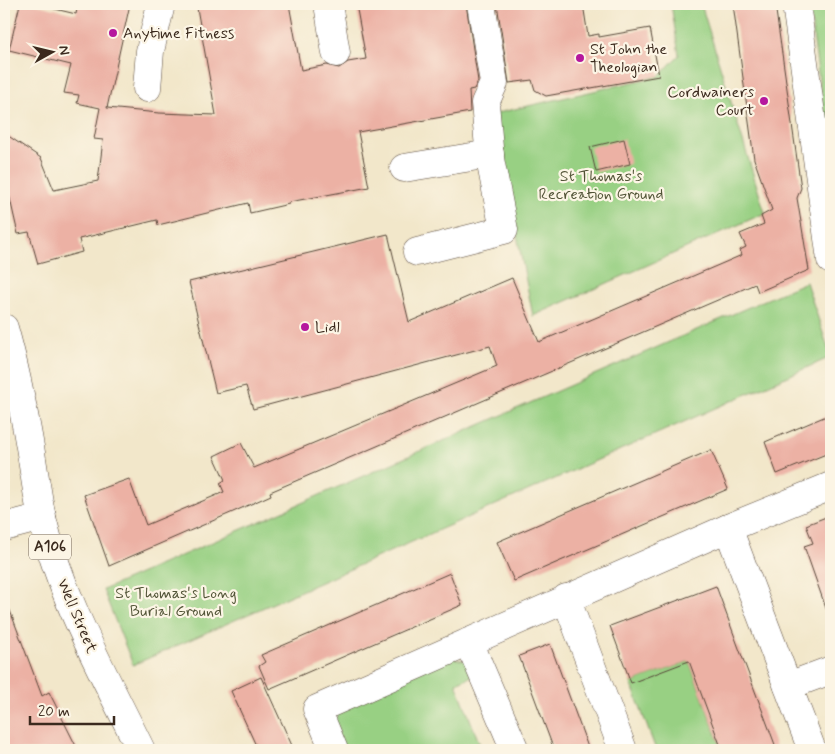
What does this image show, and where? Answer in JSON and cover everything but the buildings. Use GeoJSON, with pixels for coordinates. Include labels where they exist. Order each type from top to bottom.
{"type":"FeatureCollection","features":[{"type":"Feature","properties":{"kind":"main road"},"geometry":{"type":"LineString","coordinates":[[148,88],[150,51],[160,4]]}},
{"type":"Feature","properties":{"kind":"main road"},"geometry":{"type":"LineString","coordinates":[[328,4],[336,53]]}},
{"type":"Feature","properties":{"kind":"main road"},"geometry":{"type":"LineString","coordinates":[[416,252],[504,230],[490,154],[485,103],[494,82],[481,4]]}},
{"type":"Feature","properties":{"kind":"main road"},"geometry":{"type":"LineString","coordinates":[[796,4],[831,260]]}},
{"type":"Feature","properties":{"kind":"main road"},"geometry":{"type":"LineString","coordinates":[[404,168],[490,154]]}},
{"type":"Feature","properties":{"kind":"main road","name":"Well Street"},"geometry":{"type":"LineString","coordinates":[[4,328],[17,378],[42,517],[69,601],[141,750]]}},
{"type":"Feature","properties":{"kind":"main road"},"geometry":{"type":"LineString","coordinates":[[334,750],[317,709],[566,598],[831,486]]}},
{"type":"Feature","properties":{"kind":"main road"},"geometry":{"type":"LineString","coordinates":[[4,527],[42,517]]}},
{"type":"Feature","properties":{"kind":"main road"},"geometry":{"type":"LineString","coordinates":[[728,528],[812,750]]}},
{"type":"Feature","properties":{"kind":"main road"},"geometry":{"type":"LineString","coordinates":[[566,598],[623,750]]}},
{"type":"Feature","properties":{"kind":"main road"},"geometry":{"type":"LineString","coordinates":[[469,642],[515,750]]}},
{"type":"Feature","properties":{"kind":"main road"},"geometry":{"type":"LineString","coordinates":[[788,686],[831,670]]}},
{"type":"Feature","properties":{"kind":"green space","name":"St Thomas's Recreation Ground"},"geometry":{"type":"Polygon","coordinates":[[[671,4],[701,4],[765,213],[533,316],[493,114],[659,76],[679,55],[671,4]]]}},
{"type":"Feature","properties":{"kind":"green space"},"geometry":{"type":"Polygon","coordinates":[[[809,4],[831,4],[831,172],[809,4]]]}},
{"type":"Feature","properties":{"kind":"green space","name":"St Thomas's Long Burial Ground"},"geometry":{"type":"Polygon","coordinates":[[[806,282],[831,357],[133,665],[103,590],[806,282]]]}},
{"type":"Feature","properties":{"kind":"green space"},"geometry":{"type":"Polygon","coordinates":[[[449,657],[466,661],[475,675],[456,683],[482,750],[339,750],[329,713],[449,657]]]}},
{"type":"Feature","properties":{"kind":"green space"},"geometry":{"type":"Polygon","coordinates":[[[689,661],[722,750],[656,750],[631,683],[689,661]]]}},
{"type":"Feature","properties":{"kind":"place","name":"Anytime Fitness"},"geometry":{"type":"Point","coordinates":[113,33]}},
{"type":"Feature","properties":{"kind":"place","name":"St John the Theologian"},"geometry":{"type":"Point","coordinates":[580,58]}},
{"type":"Feature","properties":{"kind":"place","name":"Cordwainers Court"},"geometry":{"type":"Point","coordinates":[764,101]}},
{"type":"Feature","properties":{"kind":"place","name":"Lidl"},"geometry":{"type":"Point","coordinates":[305,327]}}]}
